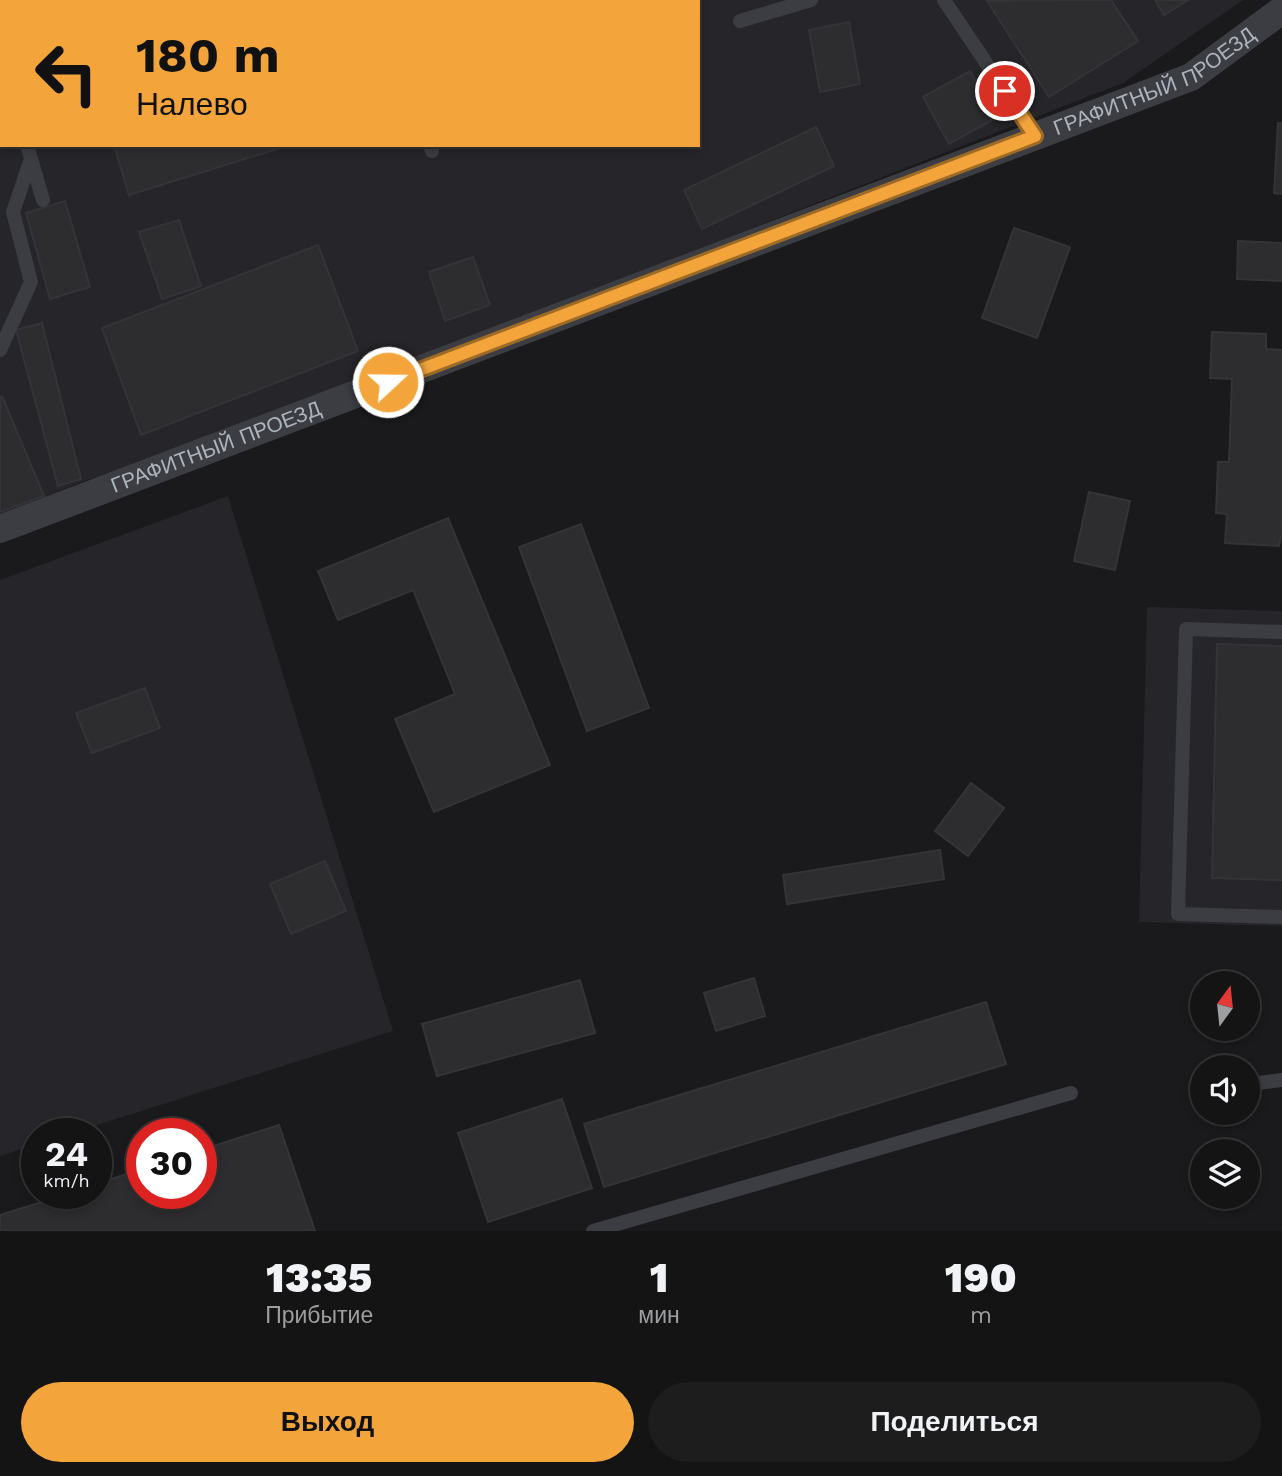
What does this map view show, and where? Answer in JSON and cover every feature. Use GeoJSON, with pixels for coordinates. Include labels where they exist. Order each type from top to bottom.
{"type":"FeatureCollection","features":[{"type":"Feature","properties":{"kind":"street","name":"ГРАФИТНЫЙ ПРОЕЗД"},"geometry":{"type":"LineString","coordinates":[[0,529],[1191,77],[1282,10]]}},
{"type":"Feature","properties":{"kind":"lane"},"geometry":{"type":"LineString","coordinates":[[740,21],[811,0]]}},
{"type":"Feature","properties":{"kind":"lane"},"geometry":{"type":"LineString","coordinates":[[944,0],[1035,136]]}},
{"type":"Feature","properties":{"kind":"lane"},"geometry":{"type":"LineString","coordinates":[[27,147],[43,200]]}},
{"type":"Feature","properties":{"kind":"lane"},"geometry":{"type":"LineString","coordinates":[[0,350],[31,282],[13,212],[30,162]]}},
{"type":"Feature","properties":{"kind":"lane"},"geometry":{"type":"LineString","coordinates":[[1282,632],[1186,629],[1178,914],[1282,917]]}},
{"type":"Feature","properties":{"kind":"lane"},"geometry":{"type":"LineString","coordinates":[[1260,1083],[1282,1080]]}},
{"type":"Feature","properties":{"kind":"lane"},"geometry":{"type":"LineString","coordinates":[[593,1231],[1071,1093]]}},
{"type":"Feature","properties":{"kind":"shaded area"},"geometry":{"type":"Polygon","coordinates":[[[700,0],[1243,0],[1123,83],[210,440],[87,480],[0,515],[0,147],[700,147],[700,0]]]}},
{"type":"Feature","properties":{"kind":"shaded area"},"geometry":{"type":"Polygon","coordinates":[[[228,496],[393,1031],[112,1120],[112,1118],[21,1118],[21,1149],[0,1156],[0,580],[228,496]]]}},
{"type":"Feature","properties":{"kind":"shaded area"},"geometry":{"type":"Polygon","coordinates":[[[1147,607],[1282,611],[1282,926],[1139,922],[1147,607]]]}},
{"type":"Feature","properties":{"kind":"building"},"geometry":{"type":"Polygon","coordinates":[[[1111,0],[1138,41],[1049,97],[987,1],[1111,0]]]}},
{"type":"Feature","properties":{"kind":"building"},"geometry":{"type":"Polygon","coordinates":[[[1155,0],[1188,0],[1164,15],[1155,0]]]}},
{"type":"Feature","properties":{"kind":"building"},"geometry":{"type":"Polygon","coordinates":[[[849,22],[860,84],[820,92],[809,30],[849,22]]]}},
{"type":"Feature","properties":{"kind":"building"},"geometry":{"type":"Polygon","coordinates":[[[970,71],[996,118],[949,144],[923,97],[970,71]]]}},
{"type":"Feature","properties":{"kind":"building"},"geometry":{"type":"Polygon","coordinates":[[[1278,123],[1282,123],[1282,194],[1274,193],[1278,123]]]}},
{"type":"Feature","properties":{"kind":"building"},"geometry":{"type":"Polygon","coordinates":[[[816,127],[834,166],[702,229],[684,190],[816,127]]]}},
{"type":"Feature","properties":{"kind":"building"},"geometry":{"type":"Polygon","coordinates":[[[115,147],[284,147],[129,195],[115,147]]]}},
{"type":"Feature","properties":{"kind":"building"},"geometry":{"type":"Polygon","coordinates":[[[65,201],[90,287],[50,299],[26,213],[65,201]]]}},
{"type":"Feature","properties":{"kind":"building"},"geometry":{"type":"Polygon","coordinates":[[[179,220],[201,286],[162,299],[139,232],[179,220]]]}},
{"type":"Feature","properties":{"kind":"building"},"geometry":{"type":"Polygon","coordinates":[[[1014,228],[1070,247],[1037,338],[982,318],[1014,228]]]}},
{"type":"Feature","properties":{"kind":"building"},"geometry":{"type":"Polygon","coordinates":[[[1238,241],[1282,243],[1282,281],[1237,279],[1238,241]]]}},
{"type":"Feature","properties":{"kind":"building"},"geometry":{"type":"Polygon","coordinates":[[[318,245],[358,351],[141,435],[102,328],[318,245]]]}},
{"type":"Feature","properties":{"kind":"building"},"geometry":{"type":"Polygon","coordinates":[[[473,257],[490,305],[445,321],[429,272],[473,257]]]}},
{"type":"Feature","properties":{"kind":"building"},"geometry":{"type":"Polygon","coordinates":[[[42,323],[81,479],[58,486],[16,330],[42,323]]]}},
{"type":"Feature","properties":{"kind":"building"},"geometry":{"type":"Polygon","coordinates":[[[1212,332],[1266,334],[1266,349],[1282,350],[1282,532],[1279,546],[1225,543],[1227,514],[1216,513],[1218,462],[1229,462],[1232,379],[1210,378],[1212,332]]]}},
{"type":"Feature","properties":{"kind":"building"},"geometry":{"type":"Polygon","coordinates":[[[2,396],[44,496],[0,512],[0,397],[2,396]]]}},
{"type":"Feature","properties":{"kind":"building"},"geometry":{"type":"Polygon","coordinates":[[[1089,492],[1130,501],[1115,570],[1074,561],[1089,492]]]}},
{"type":"Feature","properties":{"kind":"building"},"geometry":{"type":"Polygon","coordinates":[[[448,518],[550,765],[434,812],[395,719],[455,694],[413,590],[338,620],[318,571],[448,518]]]}},
{"type":"Feature","properties":{"kind":"building"},"geometry":{"type":"Polygon","coordinates":[[[581,524],[649,708],[587,731],[519,547],[581,524]]]}},
{"type":"Feature","properties":{"kind":"building"},"geometry":{"type":"Polygon","coordinates":[[[1217,644],[1282,646],[1282,880],[1212,878],[1217,644]]]}},
{"type":"Feature","properties":{"kind":"building"},"geometry":{"type":"Polygon","coordinates":[[[145,688],[160,728],[92,753],[76,713],[145,688]]]}},
{"type":"Feature","properties":{"kind":"building"},"geometry":{"type":"Polygon","coordinates":[[[971,783],[1004,808],[968,856],[935,831],[971,783]]]}},
{"type":"Feature","properties":{"kind":"building"},"geometry":{"type":"Polygon","coordinates":[[[940,850],[944,879],[787,904],[783,875],[940,850]]]}},
{"type":"Feature","properties":{"kind":"building"},"geometry":{"type":"Polygon","coordinates":[[[325,861],[346,911],[291,934],[270,884],[325,861]]]}},
{"type":"Feature","properties":{"kind":"building"},"geometry":{"type":"Polygon","coordinates":[[[754,978],[765,1016],[716,1031],[704,993],[754,978]]]}},
{"type":"Feature","properties":{"kind":"building"},"geometry":{"type":"Polygon","coordinates":[[[580,980],[595,1033],[437,1076],[422,1024],[580,980]]]}},
{"type":"Feature","properties":{"kind":"building"},"geometry":{"type":"Polygon","coordinates":[[[986,1002],[1006,1064],[604,1187],[584,1124],[986,1002]]]}},
{"type":"Feature","properties":{"kind":"building"},"geometry":{"type":"Polygon","coordinates":[[[562,1099],[592,1188],[488,1222],[458,1133],[562,1099]]]}},
{"type":"Feature","properties":{"kind":"building"},"geometry":{"type":"Polygon","coordinates":[[[279,1125],[315,1231],[0,1231],[0,1215],[21,1208],[112,1209],[112,1179],[126,1174],[126,1209],[217,1209],[217,1145],[279,1125]]]}},
{"type":"Feature","properties":{"kind":"route"},"geometry":{"type":"LineString","coordinates":[[388,382],[1035,136],[1005,91]]}}]}
